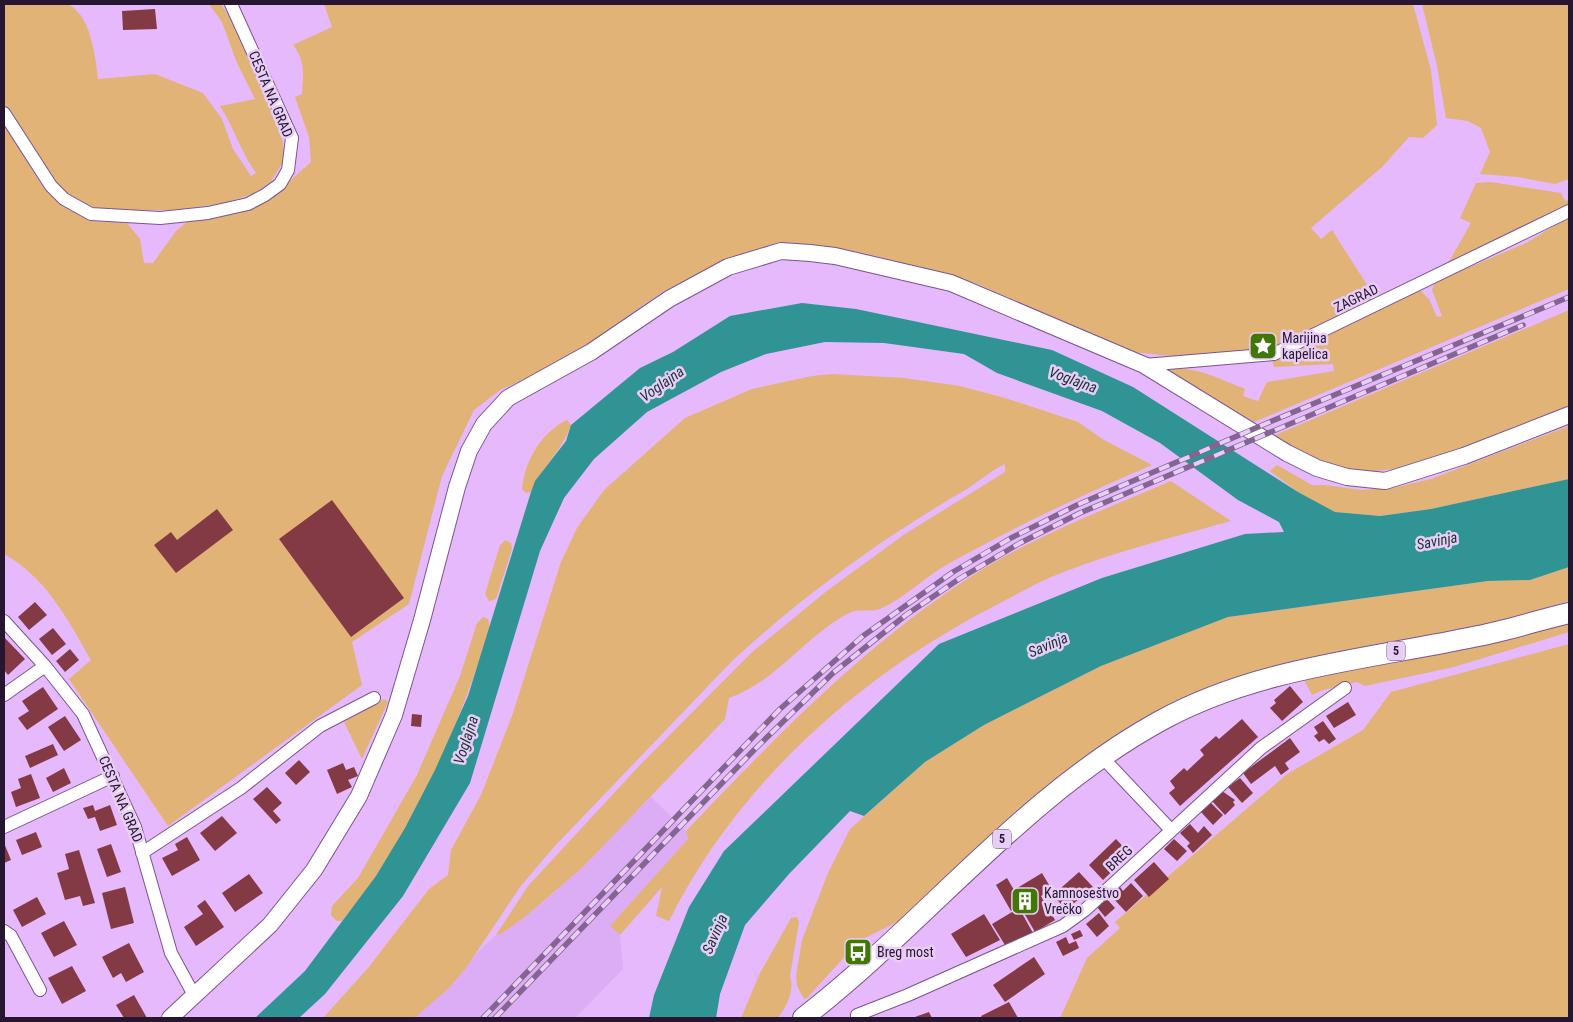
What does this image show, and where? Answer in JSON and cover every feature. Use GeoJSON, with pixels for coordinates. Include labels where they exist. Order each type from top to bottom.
{"type":"FeatureCollection","features":[{"type":"Feature","properties":{"kind":"main road","name":"5"},"geometry":{"type":"LineString","coordinates":[[803,1018],[869,963],[1036,807],[1102,757],[1161,720],[1224,692],[1334,662],[1478,636],[1569,613]]}},
{"type":"Feature","properties":{"kind":"street","name":"CESTA NA GRAD"},"geometry":{"type":"LineString","coordinates":[[4,113],[51,186],[64,199],[90,214],[160,218],[208,213],[248,204],[280,184],[288,170],[292,138],[230,4]]}},
{"type":"Feature","properties":{"kind":"street","name":"ZAGRAD"},"geometry":{"type":"LineString","coordinates":[[1144,364],[1274,354],[1569,211]]}},
{"type":"Feature","properties":{"kind":"street"},"geometry":{"type":"LineString","coordinates":[[170,1018],[196,997],[270,925],[314,870],[359,796],[394,715],[422,620],[457,487],[469,451],[484,424],[508,398],[591,352],[669,299],[728,267],[781,251],[835,256],[951,283],[1144,364],[1287,453],[1317,468],[1347,477],[1385,481],[1464,456],[1569,415]]}},
{"type":"Feature","properties":{"kind":"street","name":"CESTA NA GRAD"},"geometry":{"type":"LineString","coordinates":[[4,621],[45,666],[82,714],[113,776],[135,827],[171,953],[196,997]]}},
{"type":"Feature","properties":{"kind":"street"},"geometry":{"type":"LineString","coordinates":[[4,695],[45,666]]}},
{"type":"Feature","properties":{"kind":"street","name":"BREG"},"geometry":{"type":"LineString","coordinates":[[857,1015],[1039,939],[1063,926],[1085,910],[1261,748],[1345,688]]}},
{"type":"Feature","properties":{"kind":"street"},"geometry":{"type":"LineString","coordinates":[[142,853],[241,788],[320,726],[374,698]]}},
{"type":"Feature","properties":{"kind":"street"},"geometry":{"type":"LineString","coordinates":[[1102,757],[1171,830]]}},
{"type":"Feature","properties":{"kind":"street"},"geometry":{"type":"LineString","coordinates":[[4,827],[113,776]]}},
{"type":"Feature","properties":{"kind":"street"},"geometry":{"type":"LineString","coordinates":[[4,931],[11,936],[40,990]]}},
{"type":"Feature","properties":{"kind":"shaded area"},"geometry":{"type":"Polygon","coordinates":[[[53,2],[66,4],[74,8],[81,15],[90,36],[96,60],[98,79],[155,74],[203,93],[222,119],[233,149],[251,176],[256,173],[220,106],[255,99],[237,63],[222,22],[209,4],[221,4],[232,21],[280,128],[284,150],[282,164],[271,181],[256,193],[224,203],[175,210],[121,210],[83,206],[54,183],[4,103],[4,4],[53,2]]]}},
{"type":"Feature","properties":{"kind":"shaded area"},"geometry":{"type":"Polygon","coordinates":[[[324,4],[1413,4],[1431,70],[1437,125],[1423,138],[1409,137],[1382,167],[1311,228],[1321,239],[1332,230],[1367,285],[1372,301],[1268,350],[1171,356],[1132,352],[975,283],[876,256],[828,248],[727,259],[662,292],[559,364],[500,390],[474,410],[442,476],[409,604],[352,642],[362,685],[168,826],[69,679],[91,660],[74,630],[44,587],[19,564],[4,554],[4,123],[41,184],[61,204],[90,221],[127,223],[140,239],[144,263],[153,263],[176,231],[189,220],[246,209],[266,202],[311,162],[309,137],[295,97],[302,94],[303,68],[300,57],[293,45],[332,27],[324,4]]]}},
{"type":"Feature","properties":{"kind":"shaded area"},"geometry":{"type":"Polygon","coordinates":[[[1422,4],[1569,4],[1569,179],[1555,184],[1518,177],[1480,174],[1490,152],[1481,128],[1468,121],[1446,118],[1437,66],[1422,4]]]}},
{"type":"Feature","properties":{"kind":"shaded area"},"geometry":{"type":"Polygon","coordinates":[[[1491,182],[1561,193],[1565,201],[1569,200],[1569,206],[1446,267],[1471,223],[1460,218],[1476,183],[1491,182]]]}},
{"type":"Feature","properties":{"kind":"shaded area"},"geometry":{"type":"Polygon","coordinates":[[[1569,217],[1569,289],[1254,422],[1166,370],[1186,369],[1206,373],[1245,389],[1243,396],[1258,401],[1267,382],[1334,371],[1333,364],[1274,367],[1272,360],[1409,293],[1421,291],[1429,299],[1437,317],[1442,316],[1432,290],[1435,282],[1526,243],[1569,217]]]}},
{"type":"Feature","properties":{"kind":"shaded area"},"geometry":{"type":"Polygon","coordinates":[[[1569,310],[1569,408],[1489,440],[1428,461],[1398,468],[1371,471],[1346,470],[1327,465],[1299,452],[1273,436],[1569,310]]]}},
{"type":"Feature","properties":{"kind":"shaded area"},"geometry":{"type":"Polygon","coordinates":[[[832,374],[904,378],[960,386],[1005,398],[1078,422],[1104,440],[1152,465],[1048,512],[973,550],[940,569],[891,604],[874,610],[849,613],[833,623],[761,681],[746,691],[729,698],[725,719],[583,867],[525,917],[501,934],[496,935],[528,886],[639,766],[751,653],[828,590],[905,534],[1005,472],[1005,464],[875,547],[787,613],[732,661],[553,848],[520,887],[466,968],[450,987],[417,1016],[414,1018],[323,1018],[368,968],[429,889],[448,875],[451,850],[481,795],[512,716],[561,562],[577,528],[604,490],[685,418],[752,389],[812,376],[832,374]]]}},
{"type":"Feature","properties":{"kind":"shaded area"},"geometry":{"type":"Polygon","coordinates":[[[567,420],[571,425],[562,443],[531,492],[526,493],[522,489],[524,478],[536,448],[549,432],[567,420]]]}},
{"type":"Feature","properties":{"kind":"shaded area"},"geometry":{"type":"Polygon","coordinates":[[[1569,426],[1569,479],[1431,509],[1380,516],[1335,512],[1298,492],[1270,471],[1277,465],[1312,485],[1361,490],[1393,488],[1431,479],[1569,426]]]}},
{"type":"Feature","properties":{"kind":"shaded area"},"geometry":{"type":"Polygon","coordinates":[[[1171,481],[1231,521],[1118,553],[1051,577],[953,629],[903,661],[855,696],[811,734],[769,776],[731,821],[698,870],[669,921],[656,916],[662,887],[620,935],[610,926],[688,839],[686,831],[755,759],[826,690],[901,626],[941,596],[1005,556],[1076,522],[1171,481]]]}},
{"type":"Feature","properties":{"kind":"shaded area"},"geometry":{"type":"Polygon","coordinates":[[[505,540],[511,543],[512,549],[496,599],[489,601],[485,594],[500,545],[505,540]]]}},
{"type":"Feature","properties":{"kind":"shaded area"},"geometry":{"type":"Polygon","coordinates":[[[1569,567],[1569,601],[1469,630],[1381,643],[1277,666],[1223,682],[1142,720],[1073,767],[897,922],[859,941],[804,999],[797,986],[796,976],[802,940],[828,873],[850,829],[925,762],[984,725],[1101,666],[1228,617],[1488,581],[1530,580],[1569,567]]]}},
{"type":"Feature","properties":{"kind":"shaded area"},"geometry":{"type":"Polygon","coordinates":[[[483,617],[488,619],[490,628],[463,706],[430,782],[390,855],[342,921],[337,921],[331,915],[332,906],[358,878],[417,775],[460,676],[477,623],[483,617]]]}},
{"type":"Feature","properties":{"kind":"shaded area"},"geometry":{"type":"Polygon","coordinates":[[[1569,623],[1569,632],[1454,667],[1365,686],[1357,682],[1323,690],[1312,695],[1303,678],[1569,623]]]}},
{"type":"Feature","properties":{"kind":"shaded area"},"geometry":{"type":"Polygon","coordinates":[[[1569,644],[1569,1018],[1060,1018],[1087,958],[1120,928],[1115,922],[1287,774],[1363,730],[1391,692],[1569,644]]]}},
{"type":"Feature","properties":{"kind":"shaded area"},"geometry":{"type":"Polygon","coordinates":[[[384,699],[388,702],[362,759],[344,722],[384,699]]]}},
{"type":"Feature","properties":{"kind":"shaded area"},"geometry":{"type":"Polygon","coordinates":[[[651,797],[686,831],[688,839],[610,926],[620,935],[623,969],[575,1018],[414,1018],[450,987],[478,952],[496,935],[501,934],[525,917],[557,890],[651,797]]]}},
{"type":"Feature","properties":{"kind":"shaded area"},"geometry":{"type":"Polygon","coordinates":[[[797,917],[799,922],[790,976],[791,993],[784,1009],[778,1018],[741,1018],[759,975],[791,918],[797,917]]]}},
{"type":"Feature","properties":{"kind":"water"},"geometry":{"type":"Polygon","coordinates":[[[802,303],[856,309],[1052,350],[1133,387],[1298,492],[1335,512],[1380,516],[1431,509],[1569,479],[1569,567],[1530,580],[1488,581],[1228,617],[1101,666],[984,725],[925,762],[864,816],[850,811],[789,874],[745,925],[720,994],[716,1018],[649,1018],[654,995],[689,907],[724,851],[939,644],[1102,578],[1245,534],[1284,532],[1279,522],[1238,500],[1160,443],[1102,411],[997,373],[964,354],[884,343],[825,342],[766,354],[721,372],[647,412],[594,459],[564,498],[540,551],[470,783],[403,896],[325,994],[299,1018],[255,1018],[305,971],[376,876],[405,828],[435,770],[468,696],[535,481],[566,441],[571,425],[640,368],[673,352],[730,316],[802,303]]]}},
{"type":"Feature","properties":{"kind":"building"},"geometry":{"type":"Polygon","coordinates":[[[155,9],[157,29],[123,30],[122,11],[155,9]]]}},
{"type":"Feature","properties":{"kind":"building"},"geometry":{"type":"Polygon","coordinates":[[[332,500],[404,598],[351,637],[279,539],[332,500]]]}},
{"type":"Feature","properties":{"kind":"building"},"geometry":{"type":"Polygon","coordinates":[[[217,509],[233,530],[176,573],[154,545],[171,532],[177,540],[217,509]]]}},
{"type":"Feature","properties":{"kind":"building"},"geometry":{"type":"Polygon","coordinates":[[[35,602],[47,615],[29,630],[18,617],[35,602]]]}},
{"type":"Feature","properties":{"kind":"building"},"geometry":{"type":"Polygon","coordinates":[[[53,628],[66,644],[52,655],[39,639],[53,628]]]}},
{"type":"Feature","properties":{"kind":"building"},"geometry":{"type":"Polygon","coordinates":[[[4,637],[25,659],[8,675],[4,670],[4,637]]]}},
{"type":"Feature","properties":{"kind":"building"},"geometry":{"type":"Polygon","coordinates":[[[70,649],[79,660],[65,672],[56,661],[70,649]]]}},
{"type":"Feature","properties":{"kind":"building"},"geometry":{"type":"Polygon","coordinates":[[[1290,686],[1303,702],[1282,721],[1270,708],[1276,703],[1274,700],[1290,686]]]}},
{"type":"Feature","properties":{"kind":"building"},"geometry":{"type":"Polygon","coordinates":[[[43,687],[58,709],[27,730],[18,718],[29,711],[22,701],[43,687]]]}},
{"type":"Feature","properties":{"kind":"building"},"geometry":{"type":"Polygon","coordinates":[[[1348,702],[1356,715],[1334,728],[1326,716],[1348,702]]]}},
{"type":"Feature","properties":{"kind":"building"},"geometry":{"type":"Polygon","coordinates":[[[412,714],[422,715],[421,727],[411,726],[412,714]]]}},
{"type":"Feature","properties":{"kind":"building"},"geometry":{"type":"Polygon","coordinates":[[[65,716],[81,740],[64,751],[48,727],[65,716]]]}},
{"type":"Feature","properties":{"kind":"building"},"geometry":{"type":"Polygon","coordinates":[[[1242,719],[1258,737],[1180,806],[1169,793],[1175,788],[1170,781],[1184,768],[1187,771],[1204,755],[1200,750],[1216,736],[1219,739],[1242,719]]]}},
{"type":"Feature","properties":{"kind":"building"},"geometry":{"type":"Polygon","coordinates":[[[1323,721],[1336,739],[1329,744],[1324,739],[1319,742],[1314,736],[1318,733],[1314,727],[1323,721]]]}},
{"type":"Feature","properties":{"kind":"building"},"geometry":{"type":"Polygon","coordinates":[[[1290,738],[1300,752],[1285,763],[1289,769],[1281,775],[1275,766],[1251,784],[1243,773],[1290,738]]]}},
{"type":"Feature","properties":{"kind":"building"},"geometry":{"type":"Polygon","coordinates":[[[53,744],[58,755],[30,768],[25,756],[53,744]]]}},
{"type":"Feature","properties":{"kind":"building"},"geometry":{"type":"Polygon","coordinates":[[[299,760],[310,772],[296,785],[285,773],[299,760]]]}},
{"type":"Feature","properties":{"kind":"building"},"geometry":{"type":"Polygon","coordinates":[[[343,763],[346,770],[354,767],[358,776],[348,780],[352,787],[337,794],[327,770],[343,763]]]}},
{"type":"Feature","properties":{"kind":"building"},"geometry":{"type":"Polygon","coordinates":[[[64,768],[71,783],[53,792],[46,778],[64,768]]]}},
{"type":"Feature","properties":{"kind":"building"},"geometry":{"type":"Polygon","coordinates":[[[31,774],[40,798],[16,807],[11,792],[21,788],[18,779],[31,774]]]}},
{"type":"Feature","properties":{"kind":"building"},"geometry":{"type":"Polygon","coordinates":[[[1240,778],[1253,793],[1242,803],[1228,787],[1240,778]]]}},
{"type":"Feature","properties":{"kind":"building"},"geometry":{"type":"Polygon","coordinates":[[[267,787],[282,803],[273,811],[281,820],[276,824],[253,799],[267,787]]]}},
{"type":"Feature","properties":{"kind":"building"},"geometry":{"type":"Polygon","coordinates":[[[1222,791],[1235,800],[1233,802],[1235,805],[1225,815],[1212,801],[1222,791]]]}},
{"type":"Feature","properties":{"kind":"building"},"geometry":{"type":"Polygon","coordinates":[[[1211,803],[1223,815],[1213,825],[1201,812],[1211,803]]]}},
{"type":"Feature","properties":{"kind":"building"},"geometry":{"type":"Polygon","coordinates":[[[93,805],[95,811],[110,805],[117,825],[100,831],[95,817],[88,819],[83,808],[93,805]]]}},
{"type":"Feature","properties":{"kind":"building"},"geometry":{"type":"Polygon","coordinates":[[[222,816],[237,833],[215,851],[200,833],[222,816]]]}},
{"type":"Feature","properties":{"kind":"building"},"geometry":{"type":"Polygon","coordinates":[[[1190,824],[1198,833],[1204,826],[1212,835],[1193,853],[1187,846],[1190,843],[1180,833],[1190,824]]]}},
{"type":"Feature","properties":{"kind":"building"},"geometry":{"type":"Polygon","coordinates":[[[36,832],[42,847],[22,855],[16,840],[36,832]]]}},
{"type":"Feature","properties":{"kind":"building"},"geometry":{"type":"Polygon","coordinates":[[[187,837],[200,860],[172,876],[162,858],[178,850],[175,844],[187,837]]]}},
{"type":"Feature","properties":{"kind":"building"},"geometry":{"type":"Polygon","coordinates":[[[1116,839],[1130,854],[1103,880],[1089,865],[1116,839]]]}},
{"type":"Feature","properties":{"kind":"building"},"geometry":{"type":"Polygon","coordinates":[[[1174,839],[1187,851],[1177,861],[1164,849],[1174,839]]]}},
{"type":"Feature","properties":{"kind":"building"},"geometry":{"type":"Polygon","coordinates":[[[4,843],[11,860],[4,863],[4,843]]]}},
{"type":"Feature","properties":{"kind":"building"},"geometry":{"type":"Polygon","coordinates":[[[111,844],[121,872],[107,877],[97,849],[111,844]]]}},
{"type":"Feature","properties":{"kind":"building"},"geometry":{"type":"Polygon","coordinates":[[[79,850],[95,903],[83,906],[80,896],[65,900],[57,873],[69,869],[65,854],[79,850]]]}},
{"type":"Feature","properties":{"kind":"building"},"geometry":{"type":"Polygon","coordinates":[[[1154,862],[1169,879],[1149,897],[1134,880],[1154,862]]]}},
{"type":"Feature","properties":{"kind":"building"},"geometry":{"type":"Polygon","coordinates":[[[1079,872],[1093,887],[1066,910],[1053,895],[1079,872]]]}},
{"type":"Feature","properties":{"kind":"building","name":"Kamnoseštvo Vrečko"},"geometry":{"type":"Polygon","coordinates":[[[1042,873],[1052,890],[1041,896],[1055,920],[1035,932],[1020,906],[1011,911],[996,885],[1007,878],[1014,890],[1042,873]]]}},
{"type":"Feature","properties":{"kind":"building"},"geometry":{"type":"Polygon","coordinates":[[[249,874],[263,893],[235,912],[222,893],[249,874]]]}},
{"type":"Feature","properties":{"kind":"building"},"geometry":{"type":"Polygon","coordinates":[[[1131,883],[1143,896],[1126,912],[1111,896],[1120,887],[1123,891],[1131,883]]]}},
{"type":"Feature","properties":{"kind":"building"},"geometry":{"type":"Polygon","coordinates":[[[125,887],[134,923],[111,929],[102,893],[125,887]]]}},
{"type":"Feature","properties":{"kind":"building"},"geometry":{"type":"Polygon","coordinates":[[[37,897],[46,914],[22,927],[13,910],[37,897]]]}},
{"type":"Feature","properties":{"kind":"building"},"geometry":{"type":"Polygon","coordinates":[[[1106,898],[1115,908],[1105,917],[1097,907],[1106,898]]]}},
{"type":"Feature","properties":{"kind":"building"},"geometry":{"type":"Polygon","coordinates":[[[205,900],[224,927],[196,946],[184,927],[203,914],[197,906],[205,900]]]}},
{"type":"Feature","properties":{"kind":"building"},"geometry":{"type":"Polygon","coordinates":[[[1019,908],[1033,933],[1005,945],[992,924],[1019,908]]]}},
{"type":"Feature","properties":{"kind":"building"},"geometry":{"type":"Polygon","coordinates":[[[1099,913],[1109,926],[1097,937],[1086,924],[1099,913]]]}},
{"type":"Feature","properties":{"kind":"building"},"geometry":{"type":"Polygon","coordinates":[[[984,914],[1000,940],[966,957],[951,934],[984,914]]]}},
{"type":"Feature","properties":{"kind":"building"},"geometry":{"type":"Polygon","coordinates":[[[64,921],[77,945],[54,957],[41,933],[64,921]]]}},
{"type":"Feature","properties":{"kind":"building"},"geometry":{"type":"Polygon","coordinates":[[[1080,930],[1083,936],[1074,940],[1071,934],[1080,930]]]}},
{"type":"Feature","properties":{"kind":"building"},"geometry":{"type":"Polygon","coordinates":[[[1066,937],[1069,944],[1076,941],[1079,948],[1063,956],[1056,942],[1066,937]]]}},
{"type":"Feature","properties":{"kind":"building"},"geometry":{"type":"Polygon","coordinates":[[[129,943],[144,972],[126,982],[121,973],[113,978],[102,957],[129,943]]]}},
{"type":"Feature","properties":{"kind":"building"},"geometry":{"type":"Polygon","coordinates":[[[1034,957],[1045,974],[1005,1002],[993,985],[1034,957]]]}},
{"type":"Feature","properties":{"kind":"building"},"geometry":{"type":"Polygon","coordinates":[[[72,966],[86,991],[62,1004],[48,978],[72,966]]]}},
{"type":"Feature","properties":{"kind":"building"},"geometry":{"type":"Polygon","coordinates":[[[134,995],[147,1018],[124,1018],[116,1005],[134,995]]]}},
{"type":"Feature","properties":{"kind":"building"},"geometry":{"type":"Polygon","coordinates":[[[1009,1002],[1018,1018],[982,1018],[981,1016],[1009,1002]]]}},
{"type":"Feature","properties":{"kind":"building"},"geometry":{"type":"Polygon","coordinates":[[[929,1012],[932,1018],[912,1018],[929,1012]]]}},
{"type":"Feature","properties":{"kind":"railway"},"geometry":{"type":"LineString","coordinates":[[483,1018],[780,709],[863,636],[953,572],[1011,538],[1077,505],[1569,297]]}},
{"type":"Feature","properties":{"kind":"railway"},"geometry":{"type":"LineString","coordinates":[[495,1018],[754,750],[833,673],[906,615],[959,579],[1020,543],[1080,513],[1523,325]]}},
{"type":"Feature","properties":{"kind":"place","name":"Marijina kapelica"},"geometry":{"type":"Point","coordinates":[1263,346]}},
{"type":"Feature","properties":{"kind":"place","name":"Kamnoseštvo Vrečko"},"geometry":{"type":"Point","coordinates":[1025,901]}},
{"type":"Feature","properties":{"kind":"place","name":"Breg most"},"geometry":{"type":"Point","coordinates":[858,952]}},
{"type":"Feature","properties":{"kind":"water label","name":"Voglajna"},"geometry":{"type":"Point","coordinates":[1073,380]}},
{"type":"Feature","properties":{"kind":"water label","name":"Voglajna"},"geometry":{"type":"Point","coordinates":[662,384]}},
{"type":"Feature","properties":{"kind":"water label","name":"Savinja"},"geometry":{"type":"Point","coordinates":[1437,541]}},
{"type":"Feature","properties":{"kind":"water label","name":"Savinja"},"geometry":{"type":"Point","coordinates":[1048,645]}},
{"type":"Feature","properties":{"kind":"water label","name":"Voglajna"},"geometry":{"type":"Point","coordinates":[466,740]}},
{"type":"Feature","properties":{"kind":"water label","name":"Savinja"},"geometry":{"type":"Point","coordinates":[715,934]}}]}
